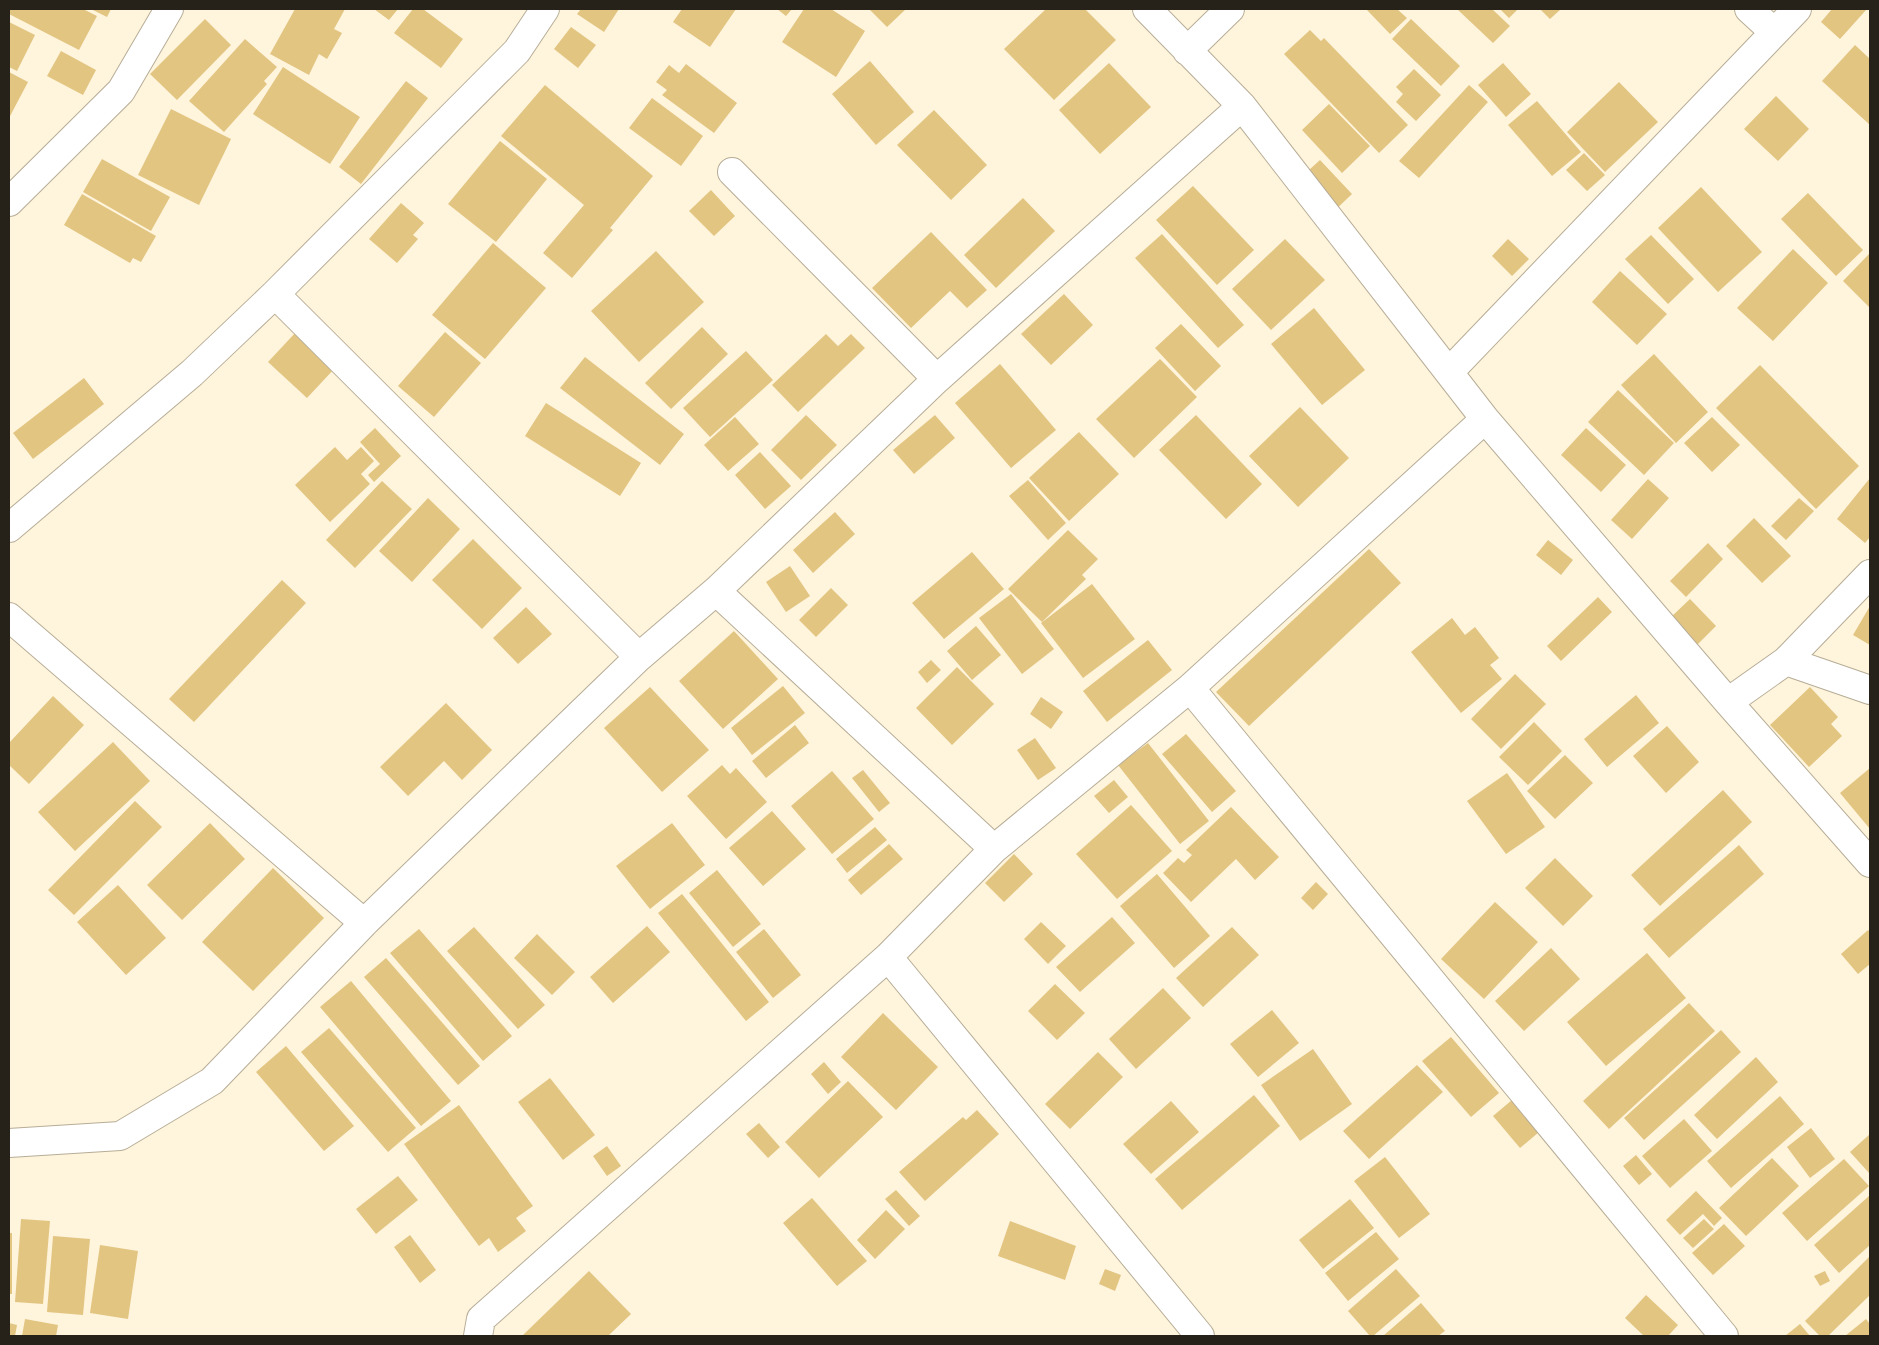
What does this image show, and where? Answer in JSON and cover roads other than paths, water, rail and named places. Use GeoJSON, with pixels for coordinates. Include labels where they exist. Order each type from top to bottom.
{"type":"FeatureCollection","features":[{"type":"Feature","properties":{"kind":"street"},"geometry":{"type":"LineString","coordinates":[[9,202],[121,91],[170,9]]}},
{"type":"Feature","properties":{"kind":"street"},"geometry":{"type":"LineString","coordinates":[[9,528],[192,373],[274,294],[517,51],[545,9]]}},
{"type":"Feature","properties":{"kind":"street"},"geometry":{"type":"LineString","coordinates":[[1147,9],[1242,106],[1485,419],[1728,702],[1870,863]]}},
{"type":"Feature","properties":{"kind":"street"},"geometry":{"type":"LineString","coordinates":[[1187,51],[1230,9]]}},
{"type":"Feature","properties":{"kind":"street"},"geometry":{"type":"LineString","coordinates":[[1749,9],[1774,32]]}},
{"type":"Feature","properties":{"kind":"street"},"geometry":{"type":"LineString","coordinates":[[1449,372],[1797,9]]}},
{"type":"Feature","properties":{"kind":"street"},"geometry":{"type":"LineString","coordinates":[[9,1143],[120,1136],[212,1081],[364,923],[639,657],[716,591],[936,379],[1242,106]]}},
{"type":"Feature","properties":{"kind":"street"},"geometry":{"type":"LineString","coordinates":[[732,172],[936,379]]}},
{"type":"Feature","properties":{"kind":"street"},"geometry":{"type":"LineString","coordinates":[[274,294],[639,657]]}},
{"type":"Feature","properties":{"kind":"street"},"geometry":{"type":"LineString","coordinates":[[478,1336],[481,1320],[888,957],[994,849],[1190,688],[1485,419]]}},
{"type":"Feature","properties":{"kind":"street"},"geometry":{"type":"LineString","coordinates":[[1728,702],[1786,661],[1870,574]]}},
{"type":"Feature","properties":{"kind":"street"},"geometry":{"type":"LineString","coordinates":[[716,591],[994,849]]}},
{"type":"Feature","properties":{"kind":"street"},"geometry":{"type":"LineString","coordinates":[[9,617],[364,923]]}},
{"type":"Feature","properties":{"kind":"street"},"geometry":{"type":"LineString","coordinates":[[1786,661],[1870,690]]}},
{"type":"Feature","properties":{"kind":"street"},"geometry":{"type":"LineString","coordinates":[[1190,688],[1724,1336]]}},
{"type":"Feature","properties":{"kind":"street"},"geometry":{"type":"LineString","coordinates":[[888,957],[1200,1336]]}}]}
